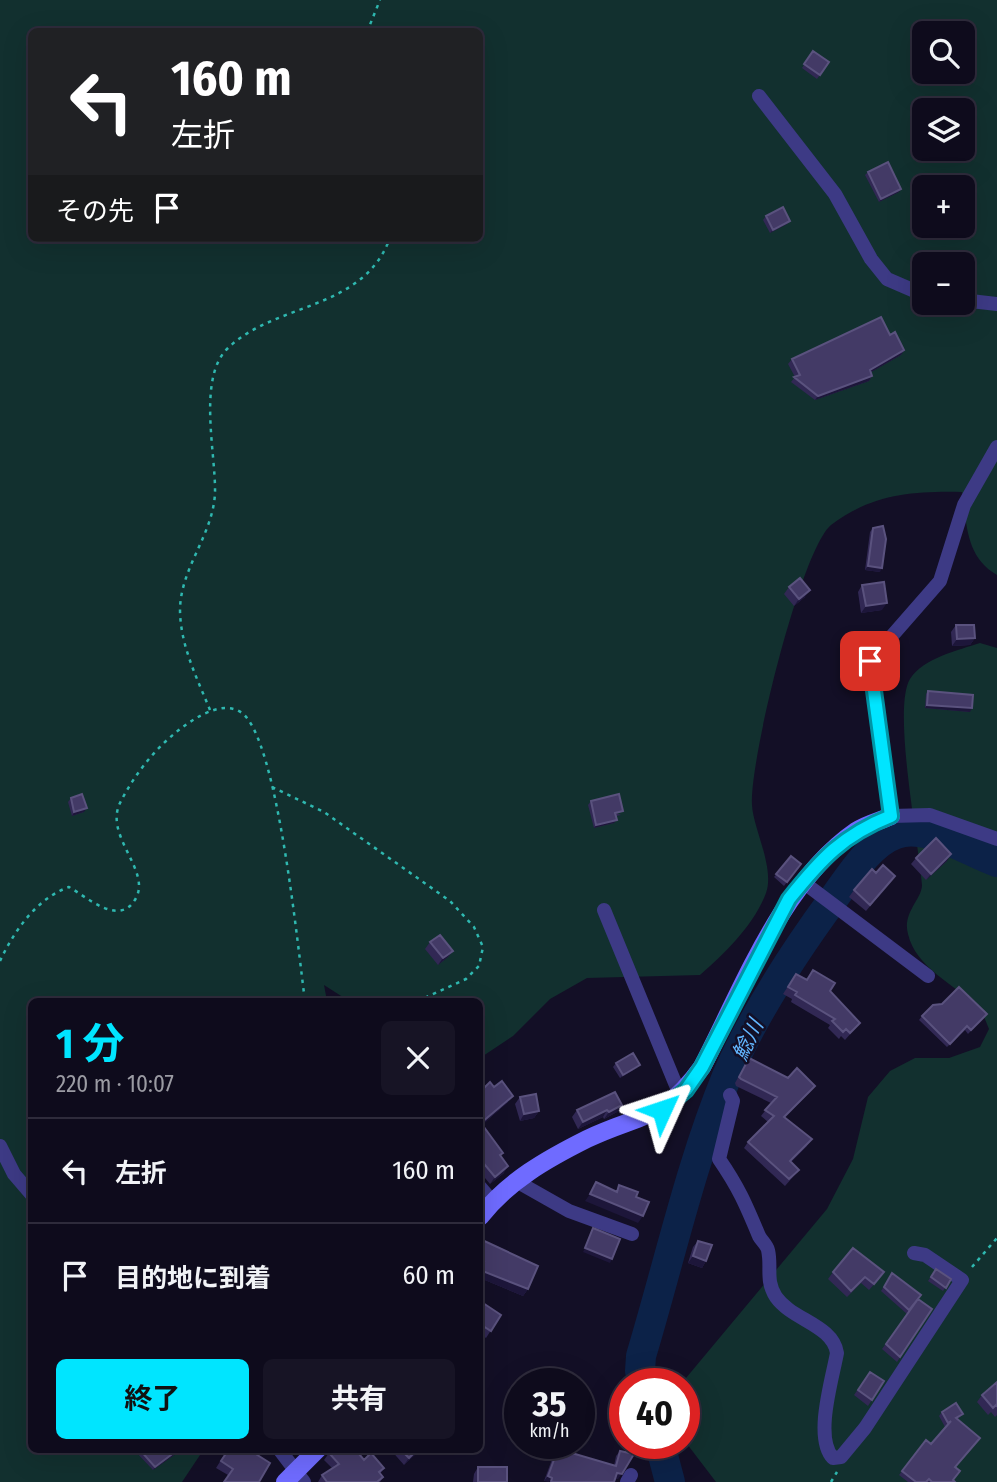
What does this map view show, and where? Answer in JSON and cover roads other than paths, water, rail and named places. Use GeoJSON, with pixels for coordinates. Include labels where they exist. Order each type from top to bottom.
{"type":"FeatureCollection","features":[{"type":"Feature","properties":{"kind":"street"},"geometry":{"type":"LineString","coordinates":[[758,96],[835,194],[871,259],[887,279],[912,290]]}},
{"type":"Feature","properties":{"kind":"street"},"geometry":{"type":"LineString","coordinates":[[975,301],[997,304]]}},
{"type":"Feature","properties":{"kind":"street"},"geometry":{"type":"LineString","coordinates":[[891,816],[870,661],[940,581],[964,505],[997,447]]}},
{"type":"Feature","properties":{"kind":"street"},"geometry":{"type":"LineString","coordinates":[[483,1213],[492,1201],[525,1173],[589,1139],[662,1110],[680,1095],[702,1067],[789,899],[831,851],[859,829],[891,816],[930,815],[997,839]]}},
{"type":"Feature","properties":{"kind":"street"},"geometry":{"type":"LineString","coordinates":[[803,882],[928,976]]}},
{"type":"Feature","properties":{"kind":"street"},"geometry":{"type":"LineString","coordinates":[[604,910],[680,1095]]}},
{"type":"Feature","properties":{"kind":"street"},"geometry":{"type":"LineString","coordinates":[[730,1095],[733,1101],[719,1159],[741,1190],[768,1249],[767,1276],[771,1286],[787,1309],[828,1334],[836,1343],[837,1353],[824,1424],[825,1447],[833,1458],[841,1457],[865,1428],[962,1280],[925,1255],[914,1253]]}},
{"type":"Feature","properties":{"kind":"street"},"geometry":{"type":"LineString","coordinates":[[0,1146],[14,1174],[28,1190]]}},
{"type":"Feature","properties":{"kind":"street"},"geometry":{"type":"LineString","coordinates":[[516,1181],[569,1211],[632,1234]]}},
{"type":"Feature","properties":{"kind":"street"},"geometry":{"type":"LineString","coordinates":[[483,1190],[492,1201]]}},
{"type":"Feature","properties":{"kind":"street"},"geometry":{"type":"LineString","coordinates":[[281,1453],[296,1478],[315,1453]]}},
{"type":"Feature","properties":{"kind":"waterway","name":"鯰川"},"geometry":{"type":"LineString","coordinates":[[640,1368],[641,1356],[691,1180],[727,1076],[749,1030],[804,940],[861,861],[887,838],[896,834],[921,832],[934,835],[997,862]]}},
{"type":"Feature","properties":{"kind":"waterway","name":"鯰川"},"geometry":{"type":"LineString","coordinates":[[664,1459],[670,1482]]}}]}
